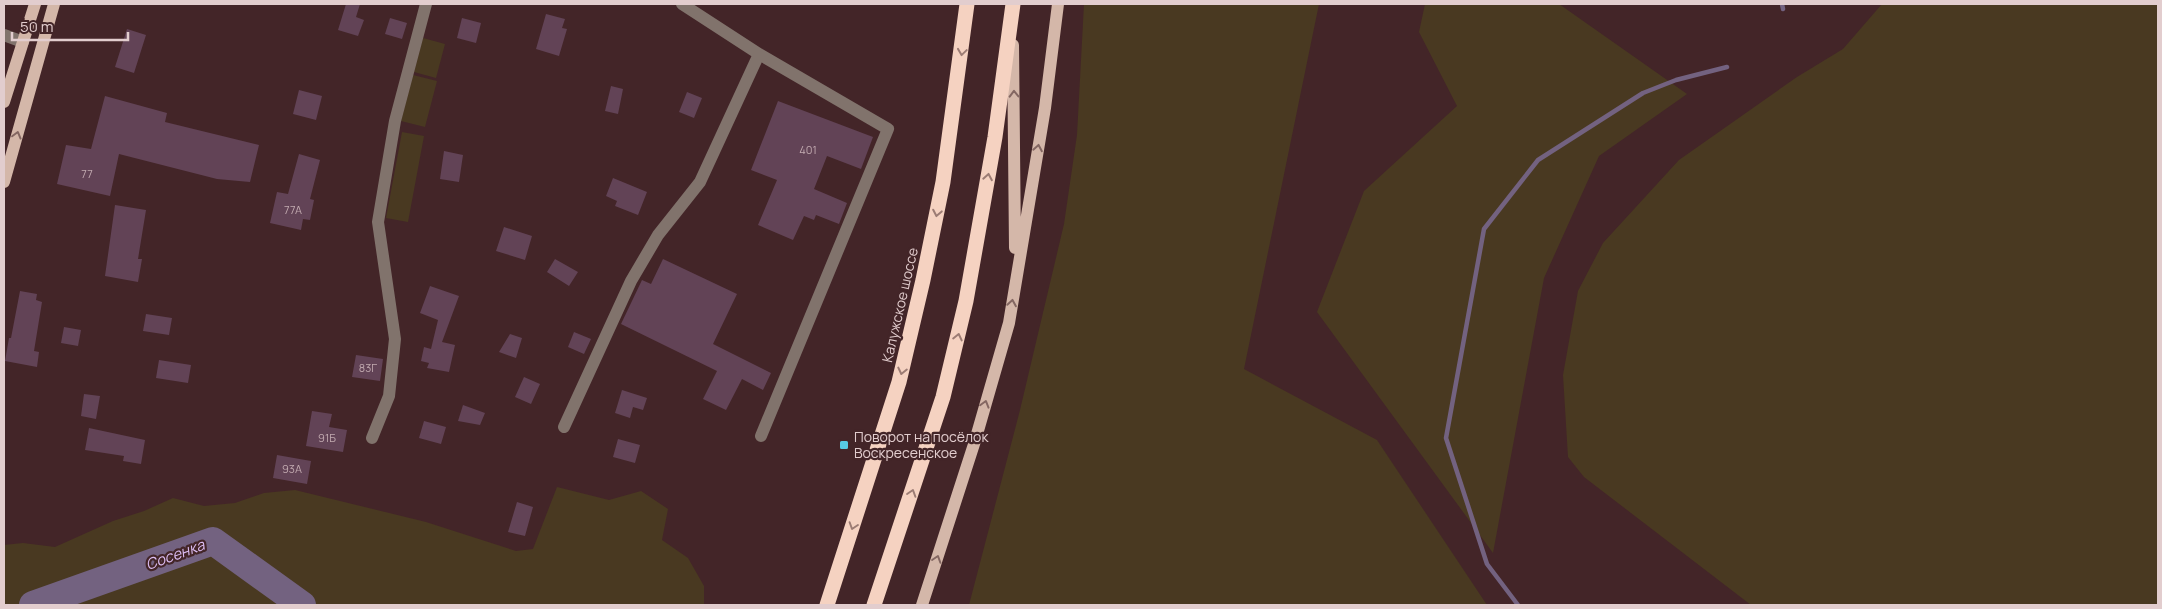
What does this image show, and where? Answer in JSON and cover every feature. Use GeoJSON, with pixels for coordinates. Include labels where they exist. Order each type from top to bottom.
{"type":"FeatureCollection","features":[{"type":"Feature","properties":{"kind":"highway","name":"Калужское шоссе"},"geometry":{"type":"LineString","coordinates":[[827,605],[899,382],[921,289],[943,182],[967,4]]}},
{"type":"Feature","properties":{"kind":"highway"},"geometry":{"type":"LineString","coordinates":[[874,605],[946,387],[966,301],[1012,22],[1013,4]]}},
{"type":"Feature","properties":{"kind":"main road"},"geometry":{"type":"LineString","coordinates":[[4,102],[35,4]]}},
{"type":"Feature","properties":{"kind":"main road"},"geometry":{"type":"LineString","coordinates":[[4,182],[54,4]]}},
{"type":"Feature","properties":{"kind":"main road"},"geometry":{"type":"LineString","coordinates":[[922,605],[1009,323],[1046,108],[1058,4]]}},
{"type":"Feature","properties":{"kind":"main road"},"geometry":{"type":"LineString","coordinates":[[1012,22],[1015,282]]}},
{"type":"Feature","properties":{"kind":"street"},"geometry":{"type":"LineString","coordinates":[[372,438],[389,396],[396,339],[378,222],[395,122],[426,4]]}},
{"type":"Feature","properties":{"kind":"street"},"geometry":{"type":"LineString","coordinates":[[682,4],[759,54],[888,129],[760,436]]}},
{"type":"Feature","properties":{"kind":"street"},"geometry":{"type":"LineString","coordinates":[[4,35],[22,42]]}},
{"type":"Feature","properties":{"kind":"street"},"geometry":{"type":"LineString","coordinates":[[564,427],[631,281],[658,235],[700,182],[759,54]]}},
{"type":"Feature","properties":{"kind":"shaded area"},"geometry":{"type":"Polygon","coordinates":[[[1084,4],[1319,4],[1244,369],[1377,440],[1487,605],[969,605],[1020,410],[1064,224],[1077,135],[1084,4]]]}},
{"type":"Feature","properties":{"kind":"shaded area"},"geometry":{"type":"Polygon","coordinates":[[[1425,4],[1559,4],[1687,94],[1599,156],[1544,278],[1493,553],[1317,312],[1364,191],[1457,106],[1419,32],[1425,4]]]}},
{"type":"Feature","properties":{"kind":"shaded area"},"geometry":{"type":"Polygon","coordinates":[[[1882,4],[2158,4],[2158,605],[1751,605],[1584,477],[1568,457],[1563,375],[1578,291],[1603,243],[1679,160],[1797,77],[1843,49],[1882,4]]]}},
{"type":"Feature","properties":{"kind":"shaded area"},"geometry":{"type":"Polygon","coordinates":[[[423,38],[445,44],[436,78],[414,72],[423,38]]]}},
{"type":"Feature","properties":{"kind":"shaded area"},"geometry":{"type":"Polygon","coordinates":[[[413,75],[437,81],[425,127],[401,121],[413,75]]]}},
{"type":"Feature","properties":{"kind":"shaded area"},"geometry":{"type":"Polygon","coordinates":[[[402,132],[424,136],[408,222],[386,218],[402,132]]]}},
{"type":"Feature","properties":{"kind":"shaded area"},"geometry":{"type":"Polygon","coordinates":[[[557,487],[609,500],[641,491],[668,509],[662,540],[688,558],[704,586],[704,605],[4,605],[4,545],[23,543],[55,547],[113,521],[144,511],[173,498],[204,506],[235,503],[264,493],[295,490],[426,522],[516,551],[533,549],[557,487]]]}},
{"type":"Feature","properties":{"kind":"building"},"geometry":{"type":"Polygon","coordinates":[[[346,4],[360,4],[356,17],[364,20],[358,36],[338,30],[346,4]]]}},
{"type":"Feature","properties":{"kind":"building"},"geometry":{"type":"Polygon","coordinates":[[[546,14],[565,19],[562,28],[567,29],[559,56],[536,49],[546,14]]]}},
{"type":"Feature","properties":{"kind":"building"},"geometry":{"type":"Polygon","coordinates":[[[390,18],[407,23],[402,39],[385,34],[390,18]]]}},
{"type":"Feature","properties":{"kind":"building"},"geometry":{"type":"Polygon","coordinates":[[[462,18],[481,23],[476,43],[457,38],[462,18]]]}},
{"type":"Feature","properties":{"kind":"building"},"geometry":{"type":"Polygon","coordinates":[[[127,29],[146,35],[134,73],[115,67],[127,29]]]}},
{"type":"Feature","properties":{"kind":"building"},"geometry":{"type":"Polygon","coordinates":[[[611,86],[623,89],[618,114],[605,111],[611,86]]]}},
{"type":"Feature","properties":{"kind":"building"},"geometry":{"type":"Polygon","coordinates":[[[299,90],[322,96],[316,120],[293,114],[299,90]]]}},
{"type":"Feature","properties":{"kind":"building"},"geometry":{"type":"Polygon","coordinates":[[[687,92],[702,98],[694,118],[679,112],[687,92]]]}},
{"type":"Feature","properties":{"kind":"building"},"geometry":{"type":"Polygon","coordinates":[[[105,96],[167,113],[165,122],[259,145],[250,182],[217,179],[119,154],[110,196],[57,184],[66,145],[91,149],[105,96]]]}},
{"type":"Feature","properties":{"kind":"building"},"geometry":{"type":"Polygon","coordinates":[[[778,101],[873,137],[861,169],[827,156],[814,189],[847,203],[839,224],[816,215],[814,220],[804,216],[793,240],[758,225],[777,180],[751,170],[778,101]]]}},
{"type":"Feature","properties":{"kind":"building"},"geometry":{"type":"Polygon","coordinates":[[[444,151],[463,155],[459,182],[440,179],[444,151]]]}},
{"type":"Feature","properties":{"kind":"building"},"geometry":{"type":"Polygon","coordinates":[[[299,154],[320,160],[310,199],[314,200],[310,220],[303,219],[301,230],[270,223],[277,192],[288,194],[299,154]]]}},
{"type":"Feature","properties":{"kind":"building"},"geometry":{"type":"Polygon","coordinates":[[[613,178],[647,192],[638,215],[615,206],[617,201],[606,196],[613,178]]]}},
{"type":"Feature","properties":{"kind":"building"},"geometry":{"type":"Polygon","coordinates":[[[115,205],[146,210],[138,259],[142,259],[138,282],[105,276],[115,205]]]}},
{"type":"Feature","properties":{"kind":"building"},"geometry":{"type":"Polygon","coordinates":[[[504,227],[532,236],[525,260],[496,251],[504,227]]]}},
{"type":"Feature","properties":{"kind":"building"},"geometry":{"type":"Polygon","coordinates":[[[555,259],[578,272],[569,286],[547,272],[555,259]]]}},
{"type":"Feature","properties":{"kind":"building"},"geometry":{"type":"Polygon","coordinates":[[[663,259],[737,294],[713,344],[771,373],[763,390],[742,379],[726,410],[703,399],[717,371],[621,324],[642,280],[651,284],[663,259]]]}},
{"type":"Feature","properties":{"kind":"building"},"geometry":{"type":"Polygon","coordinates":[[[430,286],[459,296],[442,342],[455,345],[449,372],[427,368],[429,363],[421,361],[424,347],[431,349],[438,320],[420,313],[430,286]]]}},
{"type":"Feature","properties":{"kind":"building"},"geometry":{"type":"Polygon","coordinates":[[[20,291],[37,294],[36,300],[42,302],[34,351],[39,352],[37,367],[5,361],[20,291]]]}},
{"type":"Feature","properties":{"kind":"building"},"geometry":{"type":"Polygon","coordinates":[[[146,314],[172,318],[169,335],[143,331],[146,314]]]}},
{"type":"Feature","properties":{"kind":"building"},"geometry":{"type":"Polygon","coordinates":[[[64,327],[81,330],[78,346],[61,343],[64,327]]]}},
{"type":"Feature","properties":{"kind":"building"},"geometry":{"type":"Polygon","coordinates":[[[574,332],[591,339],[584,354],[568,347],[574,332]]]}},
{"type":"Feature","properties":{"kind":"building"},"geometry":{"type":"Polygon","coordinates":[[[510,334],[522,338],[516,358],[499,352],[510,334]]]}},
{"type":"Feature","properties":{"kind":"building"},"geometry":{"type":"Polygon","coordinates":[[[356,355],[383,359],[380,381],[352,377],[356,355]]]}},
{"type":"Feature","properties":{"kind":"building"},"geometry":{"type":"Polygon","coordinates":[[[159,360],[191,365],[188,383],[156,378],[159,360]]]}},
{"type":"Feature","properties":{"kind":"building"},"geometry":{"type":"Polygon","coordinates":[[[524,377],[540,384],[531,404],[515,397],[524,377]]]}},
{"type":"Feature","properties":{"kind":"building"},"geometry":{"type":"Polygon","coordinates":[[[622,390],[647,398],[643,410],[633,407],[630,418],[615,413],[622,390]]]}},
{"type":"Feature","properties":{"kind":"building"},"geometry":{"type":"Polygon","coordinates":[[[84,394],[100,396],[96,419],[81,416],[84,394]]]}},
{"type":"Feature","properties":{"kind":"building"},"geometry":{"type":"Polygon","coordinates":[[[463,405],[485,413],[480,425],[458,421],[463,405]]]}},
{"type":"Feature","properties":{"kind":"building"},"geometry":{"type":"Polygon","coordinates":[[[312,411],[332,414],[329,427],[347,430],[343,452],[306,446],[312,411]]]}},
{"type":"Feature","properties":{"kind":"building"},"geometry":{"type":"Polygon","coordinates":[[[424,421],[446,427],[441,444],[419,438],[424,421]]]}},
{"type":"Feature","properties":{"kind":"building"},"geometry":{"type":"Polygon","coordinates":[[[89,428],[145,440],[141,464],[123,461],[124,456],[85,450],[89,428]]]}},
{"type":"Feature","properties":{"kind":"building"},"geometry":{"type":"Polygon","coordinates":[[[618,439],[640,445],[635,463],[613,457],[618,439]]]}},
{"type":"Feature","properties":{"kind":"building"},"geometry":{"type":"Polygon","coordinates":[[[277,455],[311,461],[307,484],[273,478],[277,455]]]}},
{"type":"Feature","properties":{"kind":"building"},"geometry":{"type":"Polygon","coordinates":[[[517,502],[533,507],[525,536],[508,532],[517,502]]]}},
{"type":"Feature","properties":{"kind":"waterway"},"geometry":{"type":"LineString","coordinates":[[1782,4],[1783,9]]}},
{"type":"Feature","properties":{"kind":"waterway"},"geometry":{"type":"LineString","coordinates":[[1518,605],[1487,564],[1446,438],[1484,229],[1538,160],[1643,93],[1676,80],[1727,67]]}},
{"type":"Feature","properties":{"kind":"waterway","name":"Сосенка"},"geometry":{"type":"LineString","coordinates":[[33,605],[213,541],[302,605]]}},
{"type":"Feature","properties":{"kind":"place","name":"Поворот на посёлок Воскресенское"},"geometry":{"type":"Point","coordinates":[844,445]}}]}
